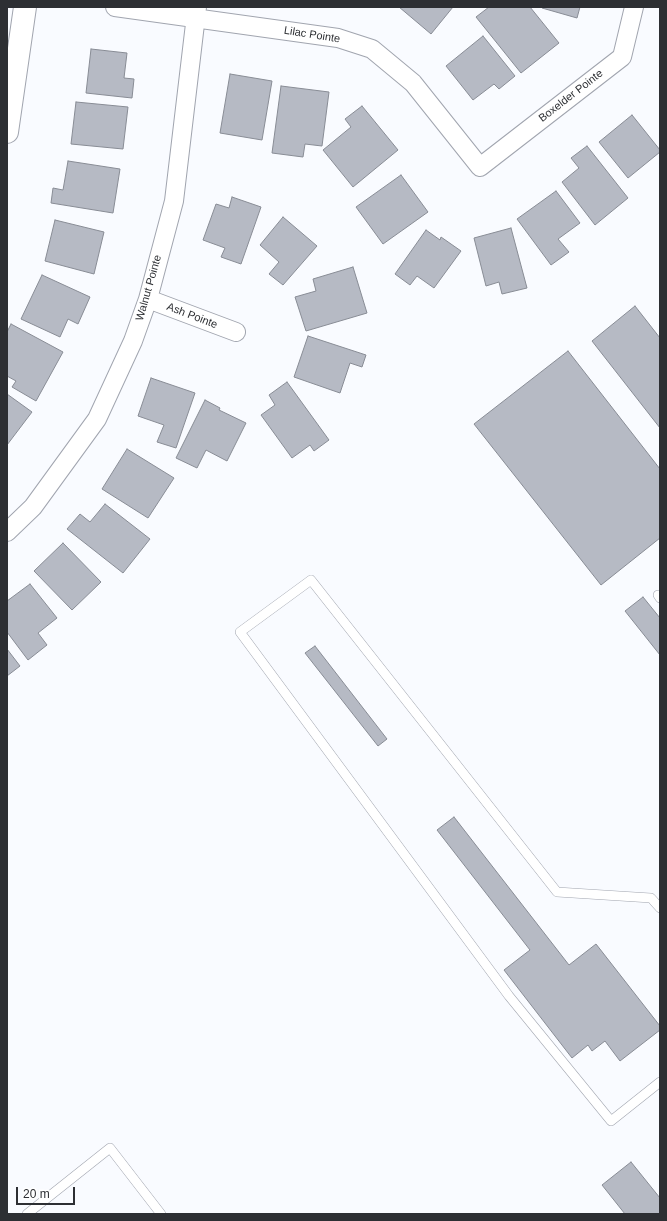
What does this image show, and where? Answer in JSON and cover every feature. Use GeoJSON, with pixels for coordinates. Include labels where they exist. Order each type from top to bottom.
{"type":"FeatureCollection","features":[{"type":"Feature","properties":{"kind":"street"},"geometry":{"type":"LineString","coordinates":[[7,132],[25,7]]}},
{"type":"Feature","properties":{"kind":"street","name":"Lilac Pointe"},"geometry":{"type":"LineString","coordinates":[[115,7],[196,13],[338,38],[372,49],[413,83],[480,167]]}},
{"type":"Feature","properties":{"kind":"street","name":"Boxelder Pointe"},"geometry":{"type":"LineString","coordinates":[[480,167],[622,57],[634,7]]}},
{"type":"Feature","properties":{"kind":"street","name":"Walnut Pointe"},"geometry":{"type":"LineString","coordinates":[[7,532],[33,507],[96,419],[133,341],[148,299],[174,201],[196,13]]}},
{"type":"Feature","properties":{"kind":"street","name":"Ash Pointe"},"geometry":{"type":"LineString","coordinates":[[148,299],[236,332]]}},
{"type":"Feature","properties":{"kind":"lane"},"geometry":{"type":"LineString","coordinates":[[660,908],[651,898],[557,892],[310,580],[240,632],[509,996],[611,1121],[660,1082]]}},
{"type":"Feature","properties":{"kind":"lane"},"geometry":{"type":"LineString","coordinates":[[27,1214],[110,1148],[161,1214]]}},
{"type":"Feature","properties":{"kind":"building"},"geometry":{"type":"Polygon","coordinates":[[[399,7],[453,7],[431,34],[399,7]]]}},
{"type":"Feature","properties":{"kind":"building"},"geometry":{"type":"Polygon","coordinates":[[[489,7],[530,7],[559,43],[521,73],[476,17],[489,7]]]}},
{"type":"Feature","properties":{"kind":"building"},"geometry":{"type":"Polygon","coordinates":[[[542,7],[580,7],[577,18],[542,7]]]}},
{"type":"Feature","properties":{"kind":"building"},"geometry":{"type":"Polygon","coordinates":[[[483,36],[515,76],[499,89],[494,84],[473,100],[446,66],[483,36]]]}},
{"type":"Feature","properties":{"kind":"building"},"geometry":{"type":"Polygon","coordinates":[[[91,49],[127,53],[124,78],[134,79],[132,98],[86,93],[91,49]]]}},
{"type":"Feature","properties":{"kind":"building"},"geometry":{"type":"Polygon","coordinates":[[[230,74],[272,81],[262,140],[220,133],[230,74]]]}},
{"type":"Feature","properties":{"kind":"building"},"geometry":{"type":"Polygon","coordinates":[[[281,86],[329,92],[322,146],[305,144],[303,157],[272,153],[281,86]]]}},
{"type":"Feature","properties":{"kind":"building"},"geometry":{"type":"Polygon","coordinates":[[[76,102],[128,107],[123,149],[71,144],[76,102]]]}},
{"type":"Feature","properties":{"kind":"building"},"geometry":{"type":"Polygon","coordinates":[[[362,106],[398,150],[353,187],[323,150],[351,127],[345,119],[362,106]]]}},
{"type":"Feature","properties":{"kind":"building"},"geometry":{"type":"Polygon","coordinates":[[[632,115],[660,150],[660,152],[628,178],[599,142],[632,115]]]}},
{"type":"Feature","properties":{"kind":"building"},"geometry":{"type":"Polygon","coordinates":[[[587,146],[628,198],[595,225],[562,182],[579,168],[571,158],[587,146]]]}},
{"type":"Feature","properties":{"kind":"building"},"geometry":{"type":"Polygon","coordinates":[[[68,161],[120,169],[113,213],[51,203],[53,188],[63,190],[68,161]]]}},
{"type":"Feature","properties":{"kind":"building"},"geometry":{"type":"Polygon","coordinates":[[[401,175],[428,212],[383,244],[356,207],[401,175]]]}},
{"type":"Feature","properties":{"kind":"building"},"geometry":{"type":"Polygon","coordinates":[[[556,191],[580,223],[558,239],[569,252],[551,265],[517,219],[556,191]]]}},
{"type":"Feature","properties":{"kind":"building"},"geometry":{"type":"Polygon","coordinates":[[[232,197],[261,207],[241,264],[221,257],[225,248],[203,240],[216,204],[229,208],[232,197]]]}},
{"type":"Feature","properties":{"kind":"building"},"geometry":{"type":"Polygon","coordinates":[[[283,217],[317,246],[283,285],[269,274],[279,262],[260,245],[283,217]]]}},
{"type":"Feature","properties":{"kind":"building"},"geometry":{"type":"Polygon","coordinates":[[[55,220],[104,232],[94,274],[45,261],[55,220]]]}},
{"type":"Feature","properties":{"kind":"building"},"geometry":{"type":"Polygon","coordinates":[[[511,228],[527,288],[502,294],[499,282],[486,286],[474,238],[511,228]]]}},
{"type":"Feature","properties":{"kind":"building"},"geometry":{"type":"Polygon","coordinates":[[[426,230],[440,240],[441,237],[461,251],[434,288],[417,276],[410,285],[395,274],[426,230]]]}},
{"type":"Feature","properties":{"kind":"building"},"geometry":{"type":"Polygon","coordinates":[[[353,267],[367,313],[306,331],[295,297],[316,291],[313,279],[353,267]]]}},
{"type":"Feature","properties":{"kind":"building"},"geometry":{"type":"Polygon","coordinates":[[[42,275],[90,297],[78,324],[68,319],[60,337],[21,319],[42,275]]]}},
{"type":"Feature","properties":{"kind":"building"},"geometry":{"type":"Polygon","coordinates":[[[635,306],[660,338],[660,428],[592,341],[635,306]]]}},
{"type":"Feature","properties":{"kind":"building"},"geometry":{"type":"Polygon","coordinates":[[[11,324],[63,352],[36,401],[12,387],[16,381],[7,376],[7,332],[11,324]]]}},
{"type":"Feature","properties":{"kind":"building"},"geometry":{"type":"Polygon","coordinates":[[[308,336],[366,355],[362,367],[350,363],[340,393],[294,377],[308,336]]]}},
{"type":"Feature","properties":{"kind":"building"},"geometry":{"type":"Polygon","coordinates":[[[568,351],[660,469],[660,538],[601,585],[474,424],[568,351]]]}},
{"type":"Feature","properties":{"kind":"building"},"geometry":{"type":"Polygon","coordinates":[[[151,378],[195,393],[176,448],[157,442],[164,425],[138,416],[151,378]]]}},
{"type":"Feature","properties":{"kind":"building"},"geometry":{"type":"Polygon","coordinates":[[[287,382],[329,440],[314,451],[310,445],[292,458],[261,415],[275,405],[269,395],[287,382]]]}},
{"type":"Feature","properties":{"kind":"building"},"geometry":{"type":"Polygon","coordinates":[[[7,394],[32,412],[7,445],[7,394]]]}},
{"type":"Feature","properties":{"kind":"building"},"geometry":{"type":"Polygon","coordinates":[[[205,400],[220,408],[219,410],[246,423],[227,461],[206,450],[197,468],[176,458],[205,400]]]}},
{"type":"Feature","properties":{"kind":"building"},"geometry":{"type":"Polygon","coordinates":[[[127,449],[174,478],[148,518],[102,489],[127,449]]]}},
{"type":"Feature","properties":{"kind":"building"},"geometry":{"type":"Polygon","coordinates":[[[105,504],[150,539],[123,573],[67,529],[80,514],[90,522],[105,504]]]}},
{"type":"Feature","properties":{"kind":"building"},"geometry":{"type":"Polygon","coordinates":[[[63,543],[101,582],[72,610],[34,571],[63,543]]]}},
{"type":"Feature","properties":{"kind":"building"},"geometry":{"type":"Polygon","coordinates":[[[30,584],[57,618],[38,633],[47,645],[28,660],[7,632],[7,601],[30,584]]]}},
{"type":"Feature","properties":{"kind":"building"},"geometry":{"type":"Polygon","coordinates":[[[643,597],[660,618],[660,655],[625,611],[643,597]]]}},
{"type":"Feature","properties":{"kind":"building"},"geometry":{"type":"Polygon","coordinates":[[[315,646],[387,739],[378,746],[305,653],[315,646]]]}},
{"type":"Feature","properties":{"kind":"building"},"geometry":{"type":"Polygon","coordinates":[[[7,649],[20,666],[7,676],[7,649]]]}},
{"type":"Feature","properties":{"kind":"building"},"geometry":{"type":"Polygon","coordinates":[[[454,817],[569,965],[596,944],[660,1026],[660,1030],[620,1061],[605,1041],[592,1051],[588,1045],[572,1058],[504,970],[530,950],[437,830],[454,817]]]}},
{"type":"Feature","properties":{"kind":"building"},"geometry":{"type":"Polygon","coordinates":[[[631,1162],[660,1198],[660,1214],[625,1214],[602,1185],[631,1162]]]}}]}
